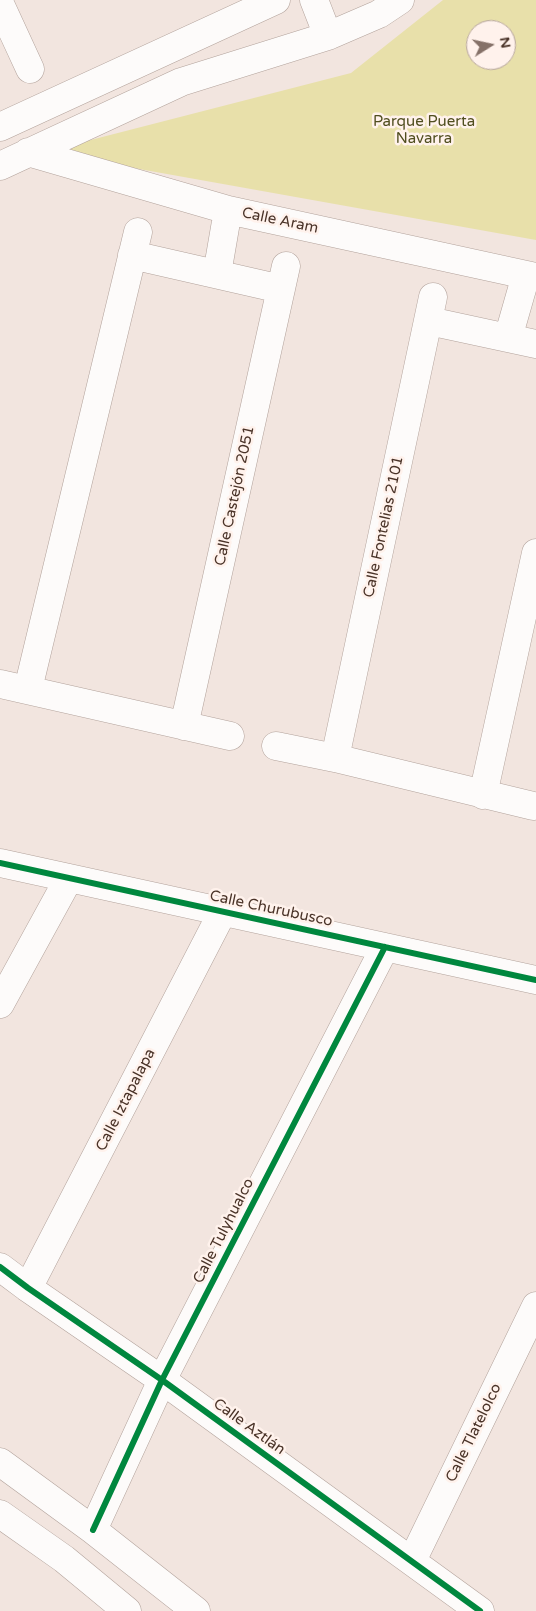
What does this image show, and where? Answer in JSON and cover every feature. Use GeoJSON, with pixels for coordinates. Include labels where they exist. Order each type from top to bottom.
{"type":"FeatureCollection","features":[{"type":"Feature","properties":{"kind":"street"},"geometry":{"type":"LineString","coordinates":[[0,127],[274,0]]}},
{"type":"Feature","properties":{"kind":"street"},"geometry":{"type":"LineString","coordinates":[[314,0],[328,36]]}},
{"type":"Feature","properties":{"kind":"street"},"geometry":{"type":"LineString","coordinates":[[0,4],[9,49],[30,69]]}},
{"type":"Feature","properties":{"kind":"street"},"geometry":{"type":"LineString","coordinates":[[0,166],[181,82],[328,36],[384,5]]}},
{"type":"Feature","properties":{"kind":"street","name":"Calle Aram"},"geometry":{"type":"LineString","coordinates":[[28,152],[228,210],[531,276]]}},
{"type":"Feature","properties":{"kind":"street"},"geometry":{"type":"LineString","coordinates":[[28,689],[135,243],[217,274],[228,210]]}},
{"type":"Feature","properties":{"kind":"street","name":"Calle Castejón 2051"},"geometry":{"type":"LineString","coordinates":[[184,726],[283,277],[217,274]]}},
{"type":"Feature","properties":{"kind":"street"},"geometry":{"type":"LineString","coordinates":[[531,276],[508,338],[536,344]]}},
{"type":"Feature","properties":{"kind":"street","name":"Calle Fontelias 2101"},"geometry":{"type":"LineString","coordinates":[[335,758],[431,309],[508,338]]}},
{"type":"Feature","properties":{"kind":"street"},"geometry":{"type":"LineString","coordinates":[[483,795],[536,553]]}},
{"type":"Feature","properties":{"kind":"street"},"geometry":{"type":"LineString","coordinates":[[0,684],[230,736]]}},
{"type":"Feature","properties":{"kind":"street"},"geometry":{"type":"LineString","coordinates":[[276,746],[335,758],[533,806]]}},
{"type":"Feature","properties":{"kind":"street","name":"Calle Churubusco"},"geometry":{"type":"LineString","coordinates":[[0,863],[536,980]]}},
{"type":"Feature","properties":{"kind":"street"},"geometry":{"type":"LineString","coordinates":[[0,1004],[69,878]]}},
{"type":"Feature","properties":{"kind":"street","name":"Calle Iztapalapa"},"geometry":{"type":"LineString","coordinates":[[28,1288],[223,911]]}},
{"type":"Feature","properties":{"kind":"street","name":"Calle Tulyhualco"},"geometry":{"type":"LineString","coordinates":[[93,1530],[162,1380],[385,947]]}},
{"type":"Feature","properties":{"kind":"street","name":"Calle Aztlán"},"geometry":{"type":"LineString","coordinates":[[0,1266],[28,1288],[162,1380],[480,1611]]}},
{"type":"Feature","properties":{"kind":"street","name":"Calle Tlatelolco"},"geometry":{"type":"LineString","coordinates":[[412,1561],[536,1306]]}},
{"type":"Feature","properties":{"kind":"street"},"geometry":{"type":"LineString","coordinates":[[0,1462],[93,1530],[196,1611]]}},
{"type":"Feature","properties":{"kind":"street"},"geometry":{"type":"LineString","coordinates":[[0,1514],[64,1559],[127,1611]]}},
{"type":"Feature","properties":{"kind":"green space","name":"Parque Puerta Navarra"},"geometry":{"type":"Polygon","coordinates":[[[443,0],[536,0],[536,240],[44,152],[351,73],[443,0]]]}},
{"type":"Feature","properties":{"kind":"cycle path"},"geometry":{"type":"LineString","coordinates":[[0,863],[536,980]]}},
{"type":"Feature","properties":{"kind":"cycle path"},"geometry":{"type":"LineString","coordinates":[[93,1530],[162,1380],[385,947]]}},
{"type":"Feature","properties":{"kind":"cycle path"},"geometry":{"type":"LineString","coordinates":[[0,1267],[162,1380],[480,1611]]}}]}
